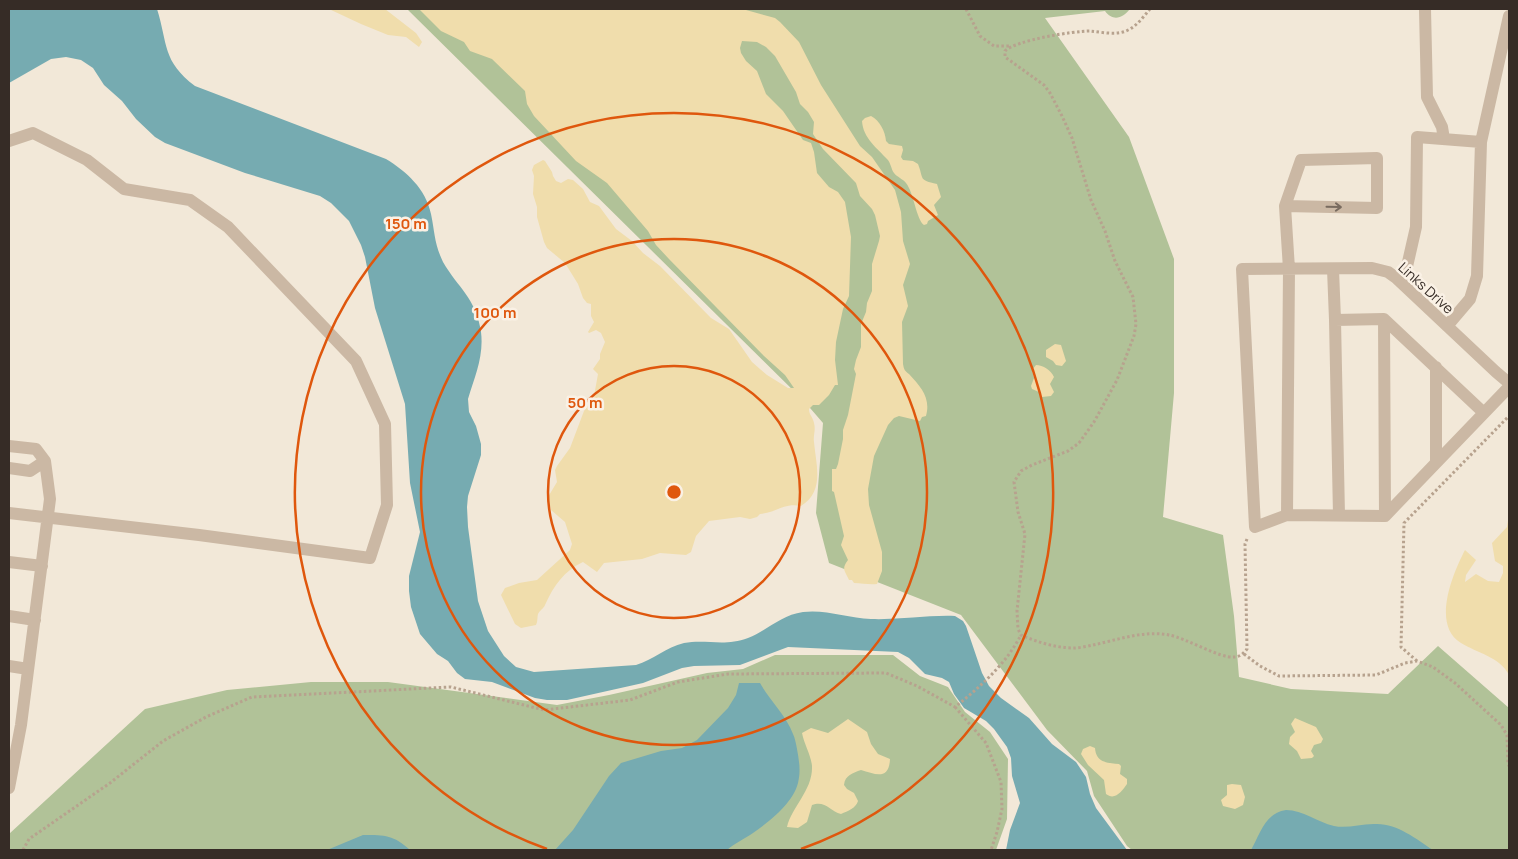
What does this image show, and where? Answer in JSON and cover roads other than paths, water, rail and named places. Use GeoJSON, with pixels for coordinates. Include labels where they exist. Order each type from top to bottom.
{"type":"FeatureCollection","features":[{"type":"Feature","properties":{"kind":"street"},"geometry":{"type":"LineString","coordinates":[[1425,9],[1427,97],[1442,127],[1444,139]]}},
{"type":"Feature","properties":{"kind":"street"},"geometry":{"type":"LineString","coordinates":[[1448,326],[1470,299],[1477,276],[1481,142],[1509,16]]}},
{"type":"Feature","properties":{"kind":"street"},"geometry":{"type":"LineString","coordinates":[[9,141],[34,134],[88,160],[124,189],[190,200],[228,227],[356,361],[385,424],[387,505],[370,558],[9,512]]}},
{"type":"Feature","properties":{"kind":"street"},"geometry":{"type":"LineString","coordinates":[[1403,284],[1416,227],[1418,137],[1481,142]]}},
{"type":"Feature","properties":{"kind":"street"},"geometry":{"type":"LineString","coordinates":[[1285,206],[1377,208],[1376,158],[1301,160],[1285,206],[1289,270],[1287,515],[1385,516],[1509,387]]}},
{"type":"Feature","properties":{"kind":"street"},"geometry":{"type":"LineString","coordinates":[[1333,268],[1340,515]]}},
{"type":"Feature","properties":{"kind":"street","name":"Links Drive"},"geometry":{"type":"LineString","coordinates":[[1287,515],[1255,527],[1242,269],[1289,270],[1333,268],[1388,272],[1509,383]]}},
{"type":"Feature","properties":{"kind":"street"},"geometry":{"type":"LineString","coordinates":[[1335,320],[1384,319],[1484,413]]}},
{"type":"Feature","properties":{"kind":"street"},"geometry":{"type":"LineString","coordinates":[[1384,319],[1385,516]]}},
{"type":"Feature","properties":{"kind":"street"},"geometry":{"type":"LineString","coordinates":[[1436,367],[1436,463]]}},
{"type":"Feature","properties":{"kind":"street"},"geometry":{"type":"LineString","coordinates":[[9,446],[36,448],[45,461],[50,499],[28,669],[15,724],[9,788]]}},
{"type":"Feature","properties":{"kind":"street"},"geometry":{"type":"LineString","coordinates":[[9,468],[30,471],[45,461]]}},
{"type":"Feature","properties":{"kind":"street"},"geometry":{"type":"LineString","coordinates":[[9,562],[42,566]]}},
{"type":"Feature","properties":{"kind":"street"},"geometry":{"type":"LineString","coordinates":[[9,616],[35,620]]}},
{"type":"Feature","properties":{"kind":"street"},"geometry":{"type":"LineString","coordinates":[[9,666],[28,669]]}},
{"type":"Feature","properties":{"kind":"water"},"geometry":{"type":"Polygon","coordinates":[[[9,9],[157,9],[171,60],[184,77],[195,86],[386,159],[408,175],[420,189],[431,214],[436,243],[443,262],[471,302],[479,320],[482,341],[480,358],[468,399],[469,412],[476,426],[481,444],[481,455],[468,496],[468,527],[478,601],[488,631],[504,656],[516,667],[534,672],[636,665],[671,647],[684,643],[739,641],[755,635],[788,616],[811,611],[871,619],[955,616],[963,621],[966,626],[982,673],[989,686],[1001,698],[1029,718],[1052,744],[1076,762],[1086,777],[1096,808],[1127,850],[1006,850],[1010,830],[1020,803],[1012,776],[1011,758],[1007,747],[986,721],[964,708],[954,694],[949,682],[942,678],[925,674],[909,658],[898,652],[788,647],[740,665],[682,668],[643,683],[567,700],[535,698],[492,682],[465,679],[457,673],[448,661],[437,654],[420,634],[411,607],[409,576],[420,532],[410,483],[405,404],[375,308],[365,257],[349,221],[331,203],[320,196],[245,173],[165,143],[155,137],[136,119],[122,101],[104,85],[93,68],[81,60],[66,57],[51,59],[9,83],[9,9]]]}},
{"type":"Feature","properties":{"kind":"water"},"geometry":{"type":"Polygon","coordinates":[[[739,683],[760,683],[794,736],[799,766],[798,783],[786,805],[773,818],[727,850],[555,850],[573,830],[609,776],[621,763],[661,751],[682,748],[697,740],[728,708],[736,695],[739,683]]]}},
{"type":"Feature","properties":{"kind":"water"},"geometry":{"type":"Polygon","coordinates":[[[1286,810],[1304,814],[1334,826],[1385,825],[1399,829],[1433,850],[1251,850],[1260,831],[1268,820],[1273,815],[1286,810]]]}},
{"type":"Feature","properties":{"kind":"water"},"geometry":{"type":"Polygon","coordinates":[[[363,835],[389,837],[399,841],[410,850],[327,850],[363,835]]]}}]}
